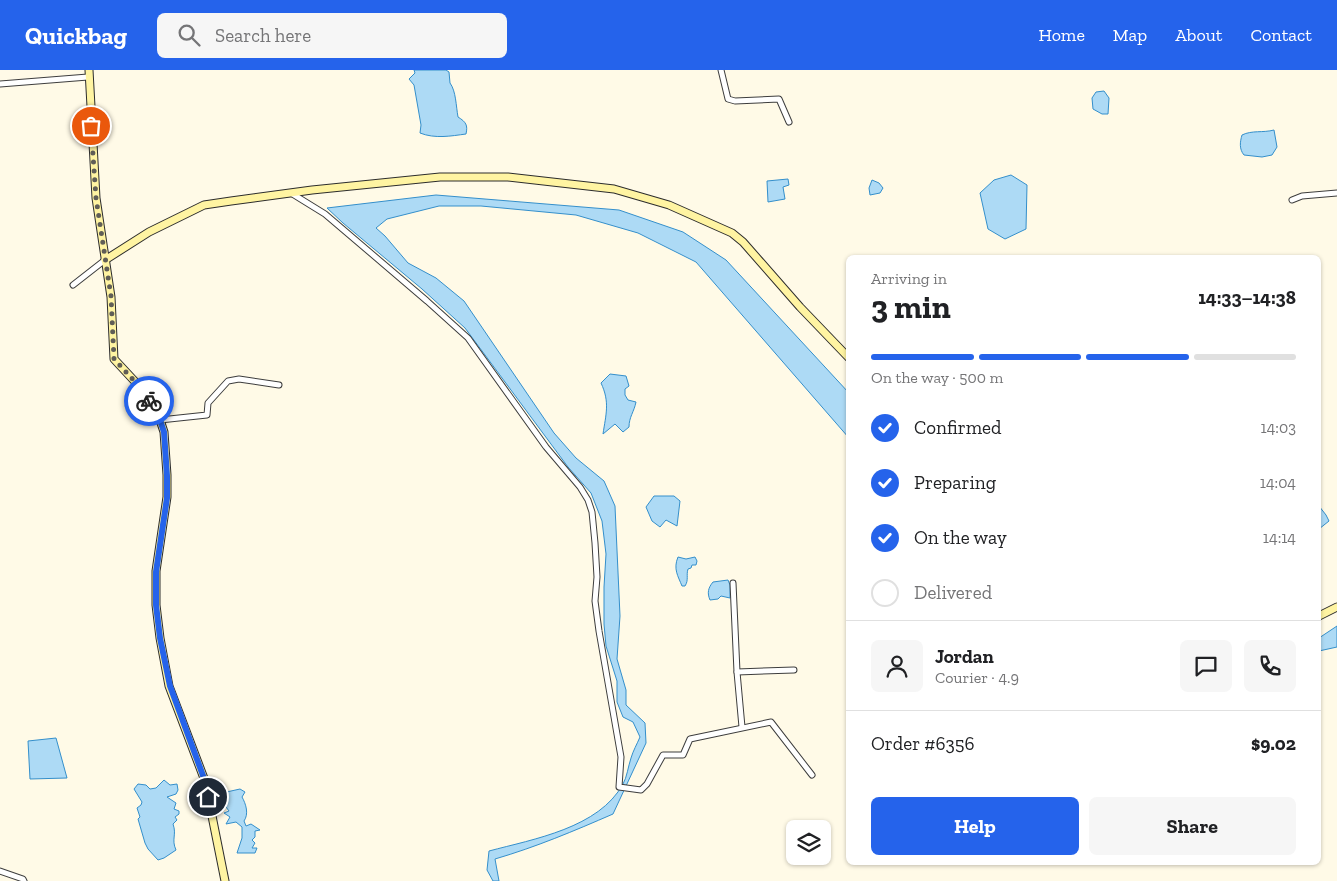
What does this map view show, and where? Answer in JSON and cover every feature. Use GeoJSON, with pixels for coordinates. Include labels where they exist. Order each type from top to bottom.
{"type":"FeatureCollection","features":[{"type":"Feature","properties":{"kind":"main road"},"geometry":{"type":"LineString","coordinates":[[89,73],[96,198],[111,296],[114,359],[140,387],[158,414],[164,432],[167,498],[156,572],[156,605],[160,638],[170,686],[205,781],[225,881]]}},
{"type":"Feature","properties":{"kind":"main road"},"geometry":{"type":"LineString","coordinates":[[105,260],[149,232],[204,205],[291,193],[440,177],[508,177],[614,189],[669,205],[732,232],[846,355]]}},
{"type":"Feature","properties":{"kind":"main road"},"geometry":{"type":"LineString","coordinates":[[1321,615],[1337,607]]}},
{"type":"Feature","properties":{"kind":"street"},"geometry":{"type":"LineString","coordinates":[[721,70],[728,99],[734,101],[779,99],[789,122]]}},
{"type":"Feature","properties":{"kind":"street"},"geometry":{"type":"LineString","coordinates":[[0,84],[89,73]]}},
{"type":"Feature","properties":{"kind":"street"},"geometry":{"type":"LineString","coordinates":[[291,193],[331,219],[468,338],[546,447],[580,487],[588,500],[592,512],[596,543],[598,624],[621,757],[619,787],[641,790],[647,784],[664,755],[684,755],[690,739],[771,722],[812,775]]}},
{"type":"Feature","properties":{"kind":"street"},"geometry":{"type":"LineString","coordinates":[[1292,200],[1302,196],[1337,193]]}},
{"type":"Feature","properties":{"kind":"street"},"geometry":{"type":"LineString","coordinates":[[73,285],[105,260]]}},
{"type":"Feature","properties":{"kind":"street"},"geometry":{"type":"LineString","coordinates":[[160,420],[207,415],[208,403],[228,381],[240,379],[279,385]]}},
{"type":"Feature","properties":{"kind":"street"},"geometry":{"type":"LineString","coordinates":[[733,583],[737,672],[742,727]]}},
{"type":"Feature","properties":{"kind":"street"},"geometry":{"type":"LineString","coordinates":[[737,672],[794,670]]}},
{"type":"Feature","properties":{"kind":"street"},"geometry":{"type":"LineString","coordinates":[[0,871],[24,881]]}},
{"type":"Feature","properties":{"kind":"water"},"geometry":{"type":"Polygon","coordinates":[[[414,70],[446,70],[449,72],[450,83],[455,94],[458,117],[466,124],[466,134],[437,136],[420,133],[421,125],[414,85],[409,79],[415,73],[414,70]]]}},
{"type":"Feature","properties":{"kind":"water"},"geometry":{"type":"Polygon","coordinates":[[[1104,91],[1109,98],[1108,114],[1102,114],[1093,109],[1092,98],[1096,92],[1104,91]]]}},
{"type":"Feature","properties":{"kind":"water"},"geometry":{"type":"Polygon","coordinates":[[[1274,130],[1277,147],[1272,155],[1262,157],[1244,155],[1240,145],[1242,135],[1274,130]]]}},
{"type":"Feature","properties":{"kind":"water"},"geometry":{"type":"Polygon","coordinates":[[[1011,175],[1027,185],[1026,229],[1005,239],[988,229],[980,193],[994,180],[1011,175]]]}},
{"type":"Feature","properties":{"kind":"water"},"geometry":{"type":"Polygon","coordinates":[[[788,179],[789,185],[783,187],[785,199],[768,202],[767,181],[788,179]]]}},
{"type":"Feature","properties":{"kind":"water"},"geometry":{"type":"Polygon","coordinates":[[[872,180],[879,183],[883,188],[880,193],[870,195],[869,188],[872,180]]]}},
{"type":"Feature","properties":{"kind":"water"},"geometry":{"type":"Polygon","coordinates":[[[436,195],[619,210],[683,232],[726,260],[846,390],[846,435],[696,262],[638,233],[576,215],[481,206],[439,206],[387,219],[376,228],[408,263],[436,278],[464,301],[554,433],[576,458],[604,481],[615,506],[620,616],[617,659],[626,690],[626,705],[645,723],[646,743],[613,814],[555,838],[495,859],[499,881],[493,881],[487,870],[489,851],[564,830],[598,811],[612,799],[623,784],[640,737],[633,722],[623,717],[617,702],[617,681],[606,646],[604,587],[606,554],[602,521],[591,493],[568,467],[465,328],[327,208],[436,195]]]}},
{"type":"Feature","properties":{"kind":"water"},"geometry":{"type":"Polygon","coordinates":[[[610,374],[626,376],[629,386],[625,389],[625,395],[628,400],[636,402],[629,427],[623,432],[615,424],[603,434],[606,396],[601,383],[610,374]]]}},
{"type":"Feature","properties":{"kind":"water"},"geometry":{"type":"Polygon","coordinates":[[[654,496],[674,496],[680,501],[677,526],[666,520],[660,527],[652,521],[646,507],[654,496]]]}},
{"type":"Feature","properties":{"kind":"water"},"geometry":{"type":"Polygon","coordinates":[[[1321,509],[1326,515],[1329,521],[1321,527],[1321,509]]]}},
{"type":"Feature","properties":{"kind":"water"},"geometry":{"type":"Polygon","coordinates":[[[678,557],[686,559],[695,557],[697,561],[696,565],[692,565],[688,569],[685,586],[682,586],[677,572],[678,557]]]}},
{"type":"Feature","properties":{"kind":"water"},"geometry":{"type":"Polygon","coordinates":[[[728,580],[730,598],[721,596],[718,599],[710,600],[708,591],[713,582],[728,580]]]}},
{"type":"Feature","properties":{"kind":"water"},"geometry":{"type":"Polygon","coordinates":[[[1337,626],[1337,647],[1321,651],[1321,637],[1337,626]]]}},
{"type":"Feature","properties":{"kind":"water"},"geometry":{"type":"Polygon","coordinates":[[[56,738],[67,778],[30,779],[28,741],[56,738]]]}},
{"type":"Feature","properties":{"kind":"water"},"geometry":{"type":"Polygon","coordinates":[[[164,780],[170,785],[177,784],[178,790],[176,794],[167,797],[176,803],[174,809],[179,811],[179,814],[175,817],[177,820],[173,824],[176,850],[158,860],[145,843],[137,808],[142,802],[134,789],[138,784],[146,785],[150,789],[156,788],[164,780]]]}},
{"type":"Feature","properties":{"kind":"water"},"geometry":{"type":"Polygon","coordinates":[[[240,789],[245,792],[242,797],[246,809],[244,821],[246,826],[251,824],[260,830],[255,831],[255,837],[252,840],[255,843],[252,848],[257,848],[255,853],[237,853],[242,838],[242,827],[236,822],[226,824],[230,817],[224,813],[229,811],[220,799],[222,793],[240,789]]]}},
{"type":"Feature","properties":{"kind":"way so far"},"geometry":{"type":"LineString","coordinates":[[91,126],[96,198],[111,296],[114,359],[140,387],[149,401]]}},
{"type":"Feature","properties":{"kind":"route"},"geometry":{"type":"LineString","coordinates":[[149,401],[158,414],[164,432],[167,476],[167,498],[156,572],[156,605],[160,638],[170,686],[205,781],[208,797]]}}]}
